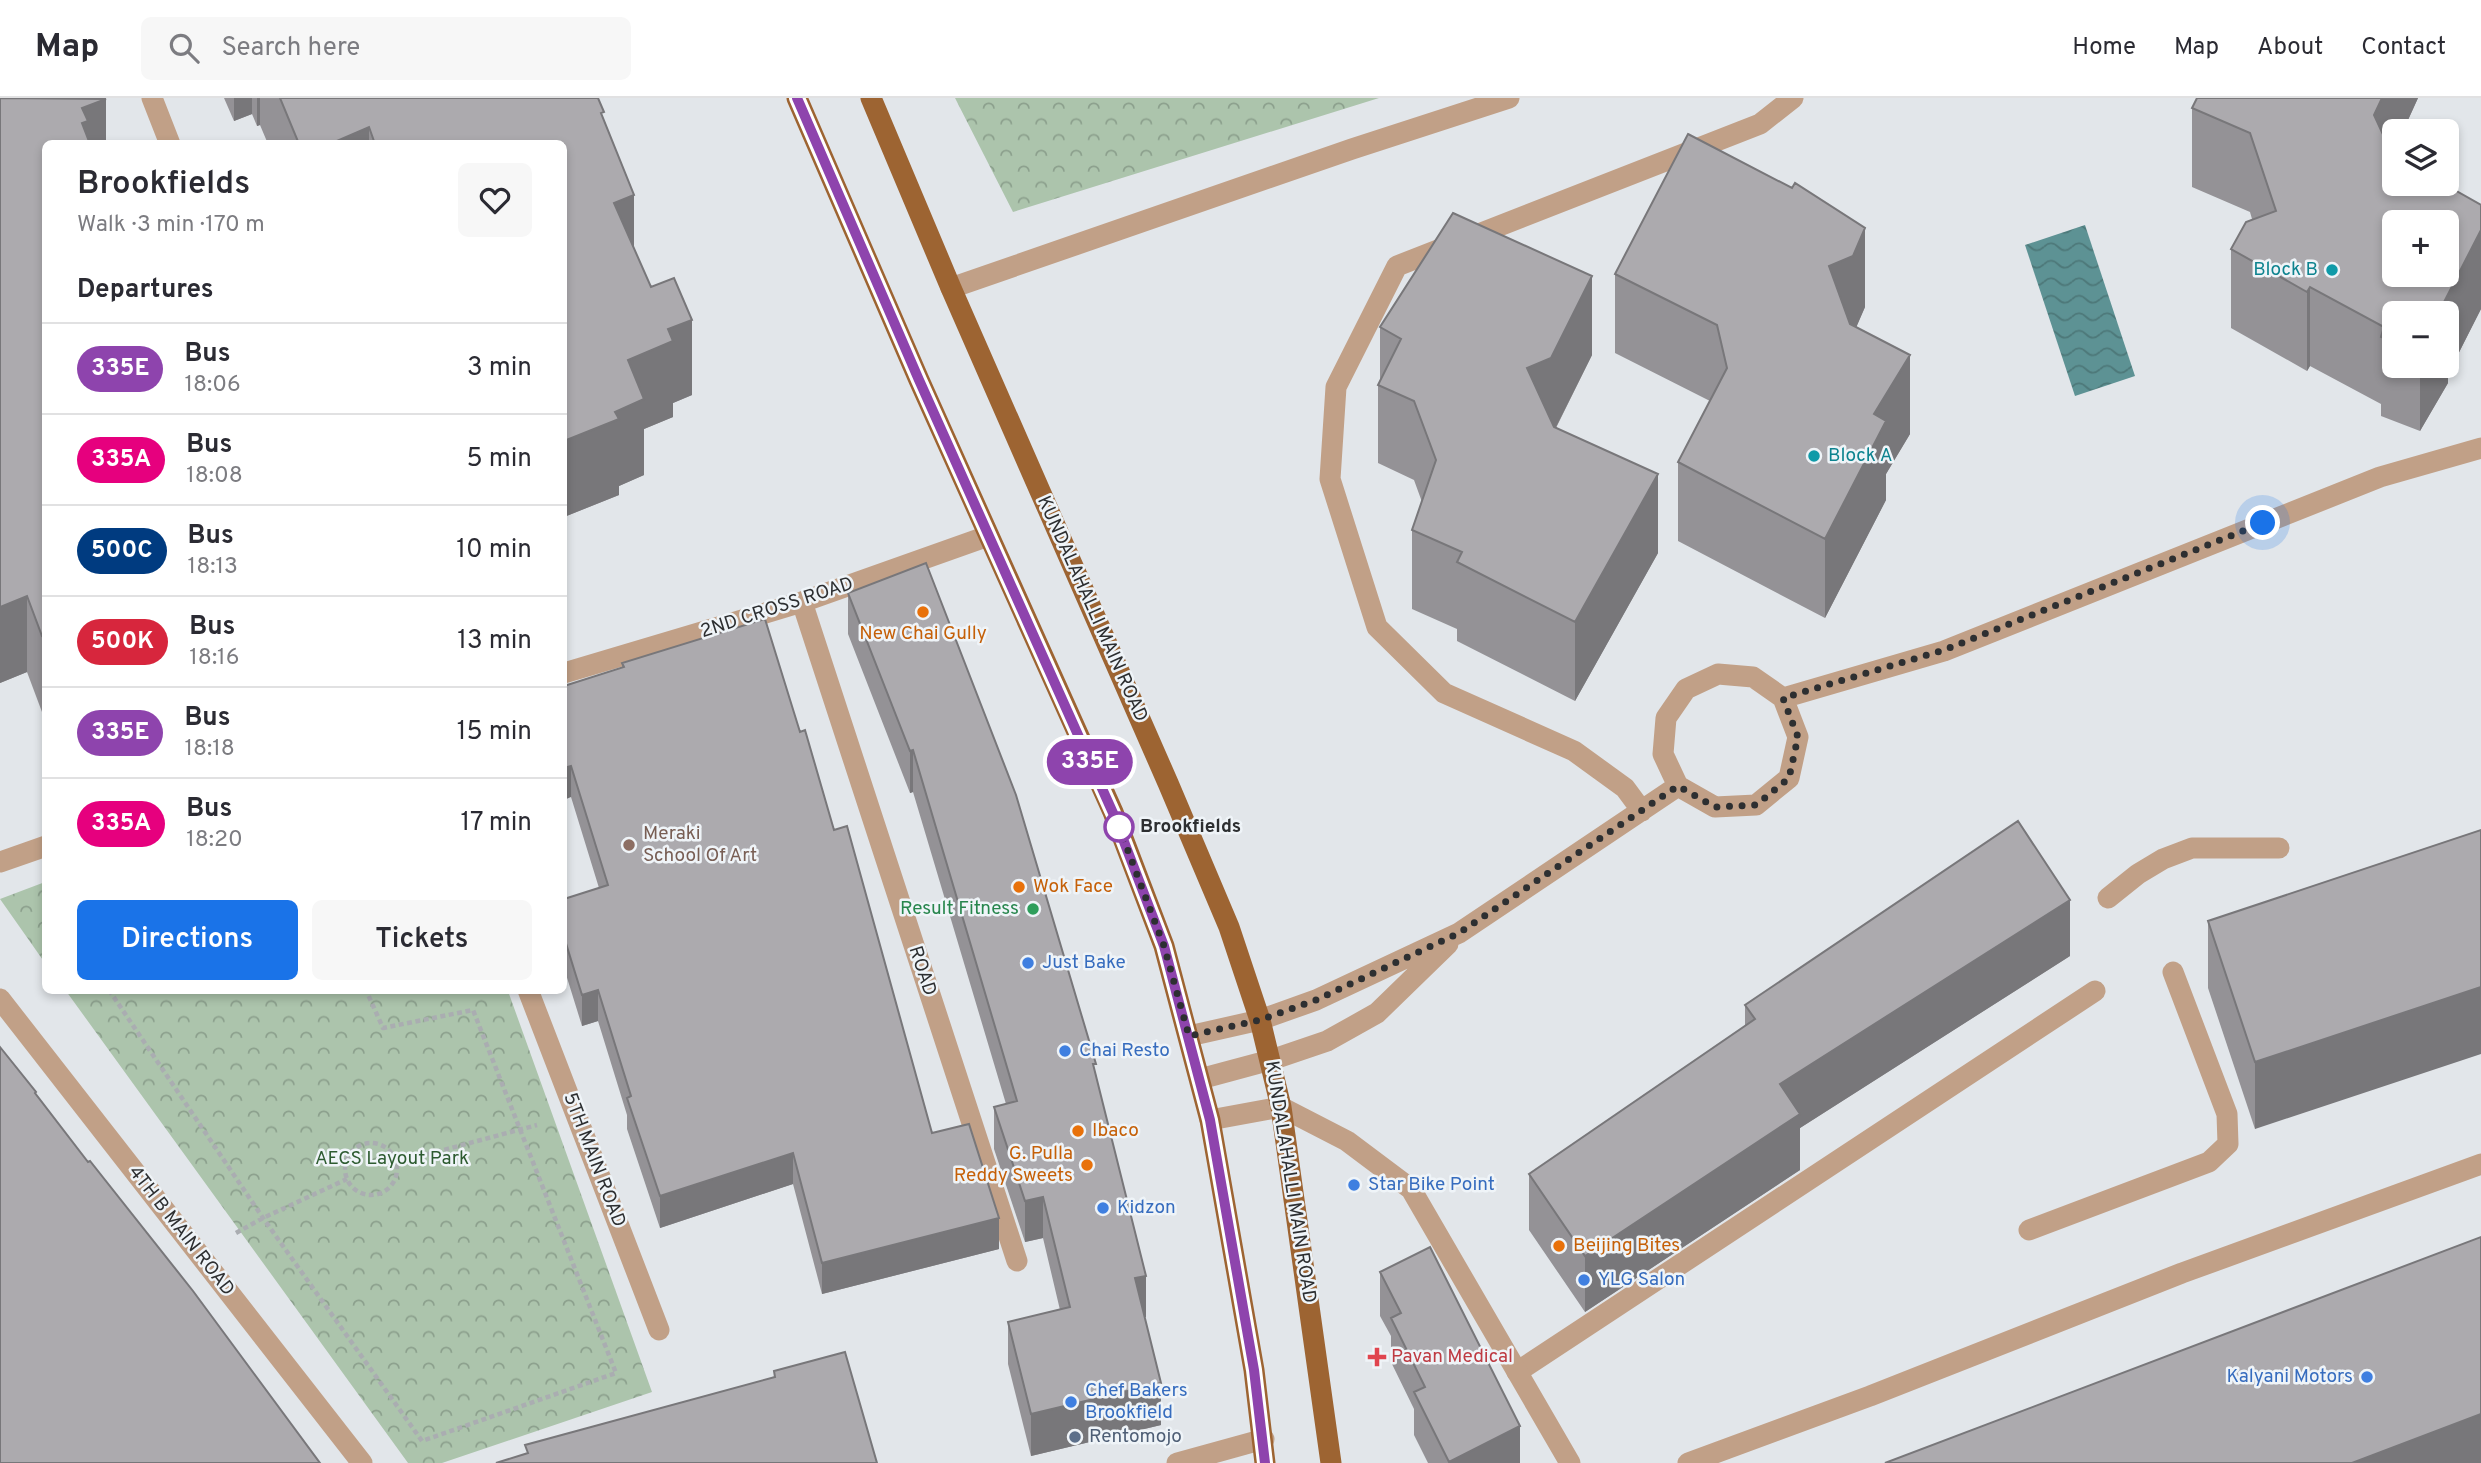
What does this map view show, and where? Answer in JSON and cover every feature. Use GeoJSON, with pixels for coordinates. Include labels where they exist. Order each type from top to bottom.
{"type":"FeatureCollection","features":[{"type":"Feature","properties":{"kind":"main road"},"geometry":{"type":"LineString","coordinates":[[797,98],[988,536],[1113,813],[1164,946],[1210,1120],[1254,1370],[1265,1463]]}},
{"type":"Feature","properties":{"kind":"main road","name":"KUNDALAHALLI MAIN ROAD"},"geometry":{"type":"LineString","coordinates":[[871,98],[1229,927],[1260,1020],[1282,1107],[1331,1463]]}},
{"type":"Feature","properties":{"kind":"street"},"geometry":{"type":"LineString","coordinates":[[152,98],[168,140]]}},
{"type":"Feature","properties":{"kind":"street"},"geometry":{"type":"LineString","coordinates":[[951,288],[1338,153],[1509,98]]}},
{"type":"Feature","properties":{"kind":"street"},"geometry":{"type":"LineString","coordinates":[[1642,811],[1625,788],[1574,751],[1444,693],[1377,627],[1330,480],[1336,387],[1397,266],[1760,124],[1793,98]]}},
{"type":"Feature","properties":{"kind":"street"},"geometry":{"type":"LineString","coordinates":[[1783,698],[1944,650],[2380,477],[2481,448]]}},
{"type":"Feature","properties":{"kind":"street","name":"2ND CROSS ROAD"},"geometry":{"type":"LineString","coordinates":[[567,672],[802,601],[988,536]]}},
{"type":"Feature","properties":{"kind":"street","name":"ROAD"},"geometry":{"type":"LineString","coordinates":[[802,601],[1017,1261]]}},
{"type":"Feature","properties":{"kind":"street"},"geometry":{"type":"LineString","coordinates":[[1718,674],[1754,677],[1783,698],[1798,737],[1789,778],[1756,805],[1715,807],[1678,786],[1663,754],[1666,718],[1686,689],[1718,674]]}},
{"type":"Feature","properties":{"kind":"street"},"geometry":{"type":"LineString","coordinates":[[1189,1036],[1260,1020],[1316,1000],[1459,933],[1678,786]]}},
{"type":"Feature","properties":{"kind":"street"},"geometry":{"type":"LineString","coordinates":[[0,862],[42,847]]}},
{"type":"Feature","properties":{"kind":"street"},"geometry":{"type":"LineString","coordinates":[[2108,898],[2154,864],[2192,848],[2279,848]]}},
{"type":"Feature","properties":{"kind":"street"},"geometry":{"type":"LineString","coordinates":[[1200,1079],[1271,1060],[1327,1041],[1377,1013],[1459,933]]}},
{"type":"Feature","properties":{"kind":"street"},"geometry":{"type":"LineString","coordinates":[[2029,1230],[2209,1162],[2228,1144],[2227,1114],[2173,972]]}},
{"type":"Feature","properties":{"kind":"street"},"geometry":{"type":"LineString","coordinates":[[1517,1372],[2095,991]]}},
{"type":"Feature","properties":{"kind":"street","name":"5TH MAIN ROAD"},"geometry":{"type":"LineString","coordinates":[[530,994],[659,1329]]}},
{"type":"Feature","properties":{"kind":"street","name":"4TH B MAIN ROAD"},"geometry":{"type":"LineString","coordinates":[[0,999],[362,1463]]}},
{"type":"Feature","properties":{"kind":"street"},"geometry":{"type":"LineString","coordinates":[[1210,1120],[1282,1107],[1347,1142],[1411,1189],[1570,1463]]}},
{"type":"Feature","properties":{"kind":"street"},"geometry":{"type":"LineString","coordinates":[[1688,1463],[1870,1396],[2182,1273],[2481,1164]]}},
{"type":"Feature","properties":{"kind":"street"},"geometry":{"type":"LineString","coordinates":[[1177,1463],[1264,1439]]}},
{"type":"Feature","properties":{"kind":"path"},"geometry":{"type":"LineString","coordinates":[[112,994],[263,1218],[422,1441],[616,1373],[473,1010],[383,1028],[368,994]]}},
{"type":"Feature","properties":{"kind":"path"},"geometry":{"type":"LineString","coordinates":[[396,1163],[576,1113]]}},
{"type":"Feature","properties":{"kind":"path"},"geometry":{"type":"LineString","coordinates":[[366,1143],[374,1143],[388,1150],[396,1163],[394,1180],[383,1192],[375,1195],[358,1192],[345,1172],[352,1150],[366,1143]]}},
{"type":"Feature","properties":{"kind":"path"},"geometry":{"type":"LineString","coordinates":[[263,1218],[348,1179]]}},
{"type":"Feature","properties":{"kind":"green space"},"geometry":{"type":"Polygon","coordinates":[[[955,98],[1379,98],[1013,212],[955,98]]]}},
{"type":"Feature","properties":{"kind":"green space"},"geometry":{"type":"Polygon","coordinates":[[[42,883],[42,959],[0,899],[42,883]]]}},
{"type":"Feature","properties":{"kind":"green space","name":"AECS Layout Park"},"geometry":{"type":"Polygon","coordinates":[[[68,994],[509,994],[652,1392],[442,1463],[408,1463],[68,994]]]}},
{"type":"Feature","properties":{"kind":"water"},"geometry":{"type":"Polygon","coordinates":[[[2085,225],[2135,376],[2075,396],[2025,245],[2085,225]]]}},
{"type":"Feature","properties":{"kind":"building"},"geometry":{"type":"Polygon","coordinates":[[[0,98],[106,99],[82,108],[88,121],[82,123],[88,140],[42,140],[42,636],[27,596],[0,607],[0,98]]]}},
{"type":"Feature","properties":{"kind":"building"},"geometry":{"type":"Polygon","coordinates":[[[280,98],[598,98],[604,112],[601,113],[634,195],[614,203],[651,287],[674,278],[692,320],[668,329],[673,341],[628,360],[644,399],[615,412],[619,419],[567,440],[567,140],[374,140],[369,127],[339,140],[297,140],[280,98]]]}},
{"type":"Feature","properties":{"kind":"building"},"geometry":{"type":"Polygon","coordinates":[[[2197,98],[2382,98],[2374,115],[2382,132],[2382,196],[2459,196],[2459,193],[2481,205],[2481,230],[2459,273],[2459,210],[2382,210],[2382,287],[2452,287],[2445,301],[2382,301],[2382,326],[2310,287],[2307,292],[2231,249],[2246,222],[2276,211],[2250,133],[2192,108],[2197,98]]]}},
{"type":"Feature","properties":{"kind":"building"},"geometry":{"type":"Polygon","coordinates":[[[1688,134],[1792,188],[1795,183],[1865,228],[1853,256],[1829,266],[1850,324],[1910,355],[1874,414],[1886,421],[1825,539],[1678,462],[1727,368],[1717,325],[1615,274],[1688,134]]]}},
{"type":"Feature","properties":{"kind":"building"},"geometry":{"type":"Polygon","coordinates":[[[1453,213],[1592,276],[1551,358],[1527,368],[1554,427],[1658,474],[1575,622],[1457,562],[1462,552],[1412,530],[1436,460],[1414,401],[1378,385],[1401,339],[1380,327],[1453,213]]]}},
{"type":"Feature","properties":{"kind":"building"},"geometry":{"type":"Polygon","coordinates":[[[926,563],[1016,795],[1096,1064],[1093,1064],[1146,1276],[1135,1278],[1161,1383],[1031,1414],[1008,1322],[1070,1307],[1043,1197],[1025,1201],[994,1107],[1017,1101],[913,750],[910,751],[848,593],[926,563]]]}},
{"type":"Feature","properties":{"kind":"building"},"geometry":{"type":"Polygon","coordinates":[[[765,619],[800,732],[805,730],[834,830],[847,826],[932,1133],[969,1124],[999,1218],[822,1263],[793,1153],[660,1196],[627,1098],[631,1096],[598,990],[582,995],[567,947],[567,898],[608,885],[571,766],[567,767],[567,685],[624,667],[622,663],[765,619]]]}},
{"type":"Feature","properties":{"kind":"building"},"geometry":{"type":"Polygon","coordinates":[[[2018,821],[2070,900],[1780,1084],[1800,1114],[1585,1256],[1529,1174],[1755,1019],[1745,1005],[2018,821]]]}},
{"type":"Feature","properties":{"kind":"building"},"geometry":{"type":"Polygon","coordinates":[[[2481,830],[2481,987],[2255,1062],[2208,921],[2481,830]]]}},
{"type":"Feature","properties":{"kind":"building"},"geometry":{"type":"Polygon","coordinates":[[[0,1047],[88,1162],[90,1161],[193,1291],[320,1463],[0,1463],[0,1047]]]}},
{"type":"Feature","properties":{"kind":"building"},"geometry":{"type":"Polygon","coordinates":[[[2481,1237],[2481,1414],[2352,1463],[1885,1463],[2481,1237]]]}},
{"type":"Feature","properties":{"kind":"building"},"geometry":{"type":"Polygon","coordinates":[[[1430,1247],[1520,1426],[1449,1462],[1414,1392],[1425,1387],[1391,1318],[1401,1313],[1380,1272],[1430,1247]]]}},
{"type":"Feature","properties":{"kind":"building"},"geometry":{"type":"Polygon","coordinates":[[[845,1352],[877,1463],[496,1463],[528,1453],[525,1445],[775,1377],[774,1371],[845,1352]]]}},
{"type":"Feature","properties":{"kind":"bus line","name":"335E"},"geometry":{"type":"LineString","coordinates":[[797,98],[919,380],[1113,813],[1164,946],[1210,1120],[1254,1370],[1265,1463]]}},
{"type":"Feature","properties":{"kind":"place","name":"Block B"},"geometry":{"type":"Point","coordinates":[2332,270]}},
{"type":"Feature","properties":{"kind":"place","name":"Block A"},"geometry":{"type":"Point","coordinates":[1814,456]}},
{"type":"Feature","properties":{"kind":"place","name":"New Chai Gully"},"geometry":{"type":"Point","coordinates":[923,612]}},
{"type":"Feature","properties":{"kind":"place","name":"Brookfields"},"geometry":{"type":"Point","coordinates":[1119,827]}},
{"type":"Feature","properties":{"kind":"place","name":"Meraki School Of Art"},"geometry":{"type":"Point","coordinates":[629,845]}},
{"type":"Feature","properties":{"kind":"place","name":"Wok Face"},"geometry":{"type":"Point","coordinates":[1019,887]}},
{"type":"Feature","properties":{"kind":"place","name":"Result Fitness"},"geometry":{"type":"Point","coordinates":[1033,909]}},
{"type":"Feature","properties":{"kind":"place","name":"Just Bake"},"geometry":{"type":"Point","coordinates":[1028,963]}},
{"type":"Feature","properties":{"kind":"place","name":"Chai Resto"},"geometry":{"type":"Point","coordinates":[1065,1051]}},
{"type":"Feature","properties":{"kind":"place","name":"Ibaco"},"geometry":{"type":"Point","coordinates":[1078,1131]}},
{"type":"Feature","properties":{"kind":"place","name":"G. Pulla Reddy Sweets"},"geometry":{"type":"Point","coordinates":[1087,1165]}},
{"type":"Feature","properties":{"kind":"place","name":"Star Bike Point"},"geometry":{"type":"Point","coordinates":[1354,1185]}},
{"type":"Feature","properties":{"kind":"place","name":"Kidzon"},"geometry":{"type":"Point","coordinates":[1103,1208]}},
{"type":"Feature","properties":{"kind":"place","name":"Beijing Bites"},"geometry":{"type":"Point","coordinates":[1559,1246]}},
{"type":"Feature","properties":{"kind":"place","name":"YLG Salon"},"geometry":{"type":"Point","coordinates":[1584,1280]}},
{"type":"Feature","properties":{"kind":"place","name":"Pavan Medical"},"geometry":{"type":"Point","coordinates":[1377,1357]}},
{"type":"Feature","properties":{"kind":"place","name":"Kalyani Motors"},"geometry":{"type":"Point","coordinates":[2367,1377]}},
{"type":"Feature","properties":{"kind":"place","name":"Chef Bakers Brookfield"},"geometry":{"type":"Point","coordinates":[1071,1402]}},
{"type":"Feature","properties":{"kind":"place","name":"Rentomojo"},"geometry":{"type":"Point","coordinates":[1075,1437]}},
{"type":"Feature","properties":{"kind":"route"},"geometry":{"type":"LineString","coordinates":[[1119,827],[1164,946],[1189,1036],[1260,1020],[1316,1000],[1459,933],[1678,786],[1715,807],[1756,805],[1789,778],[1798,737],[1783,698],[1944,650],[2263,523]]}}]}
